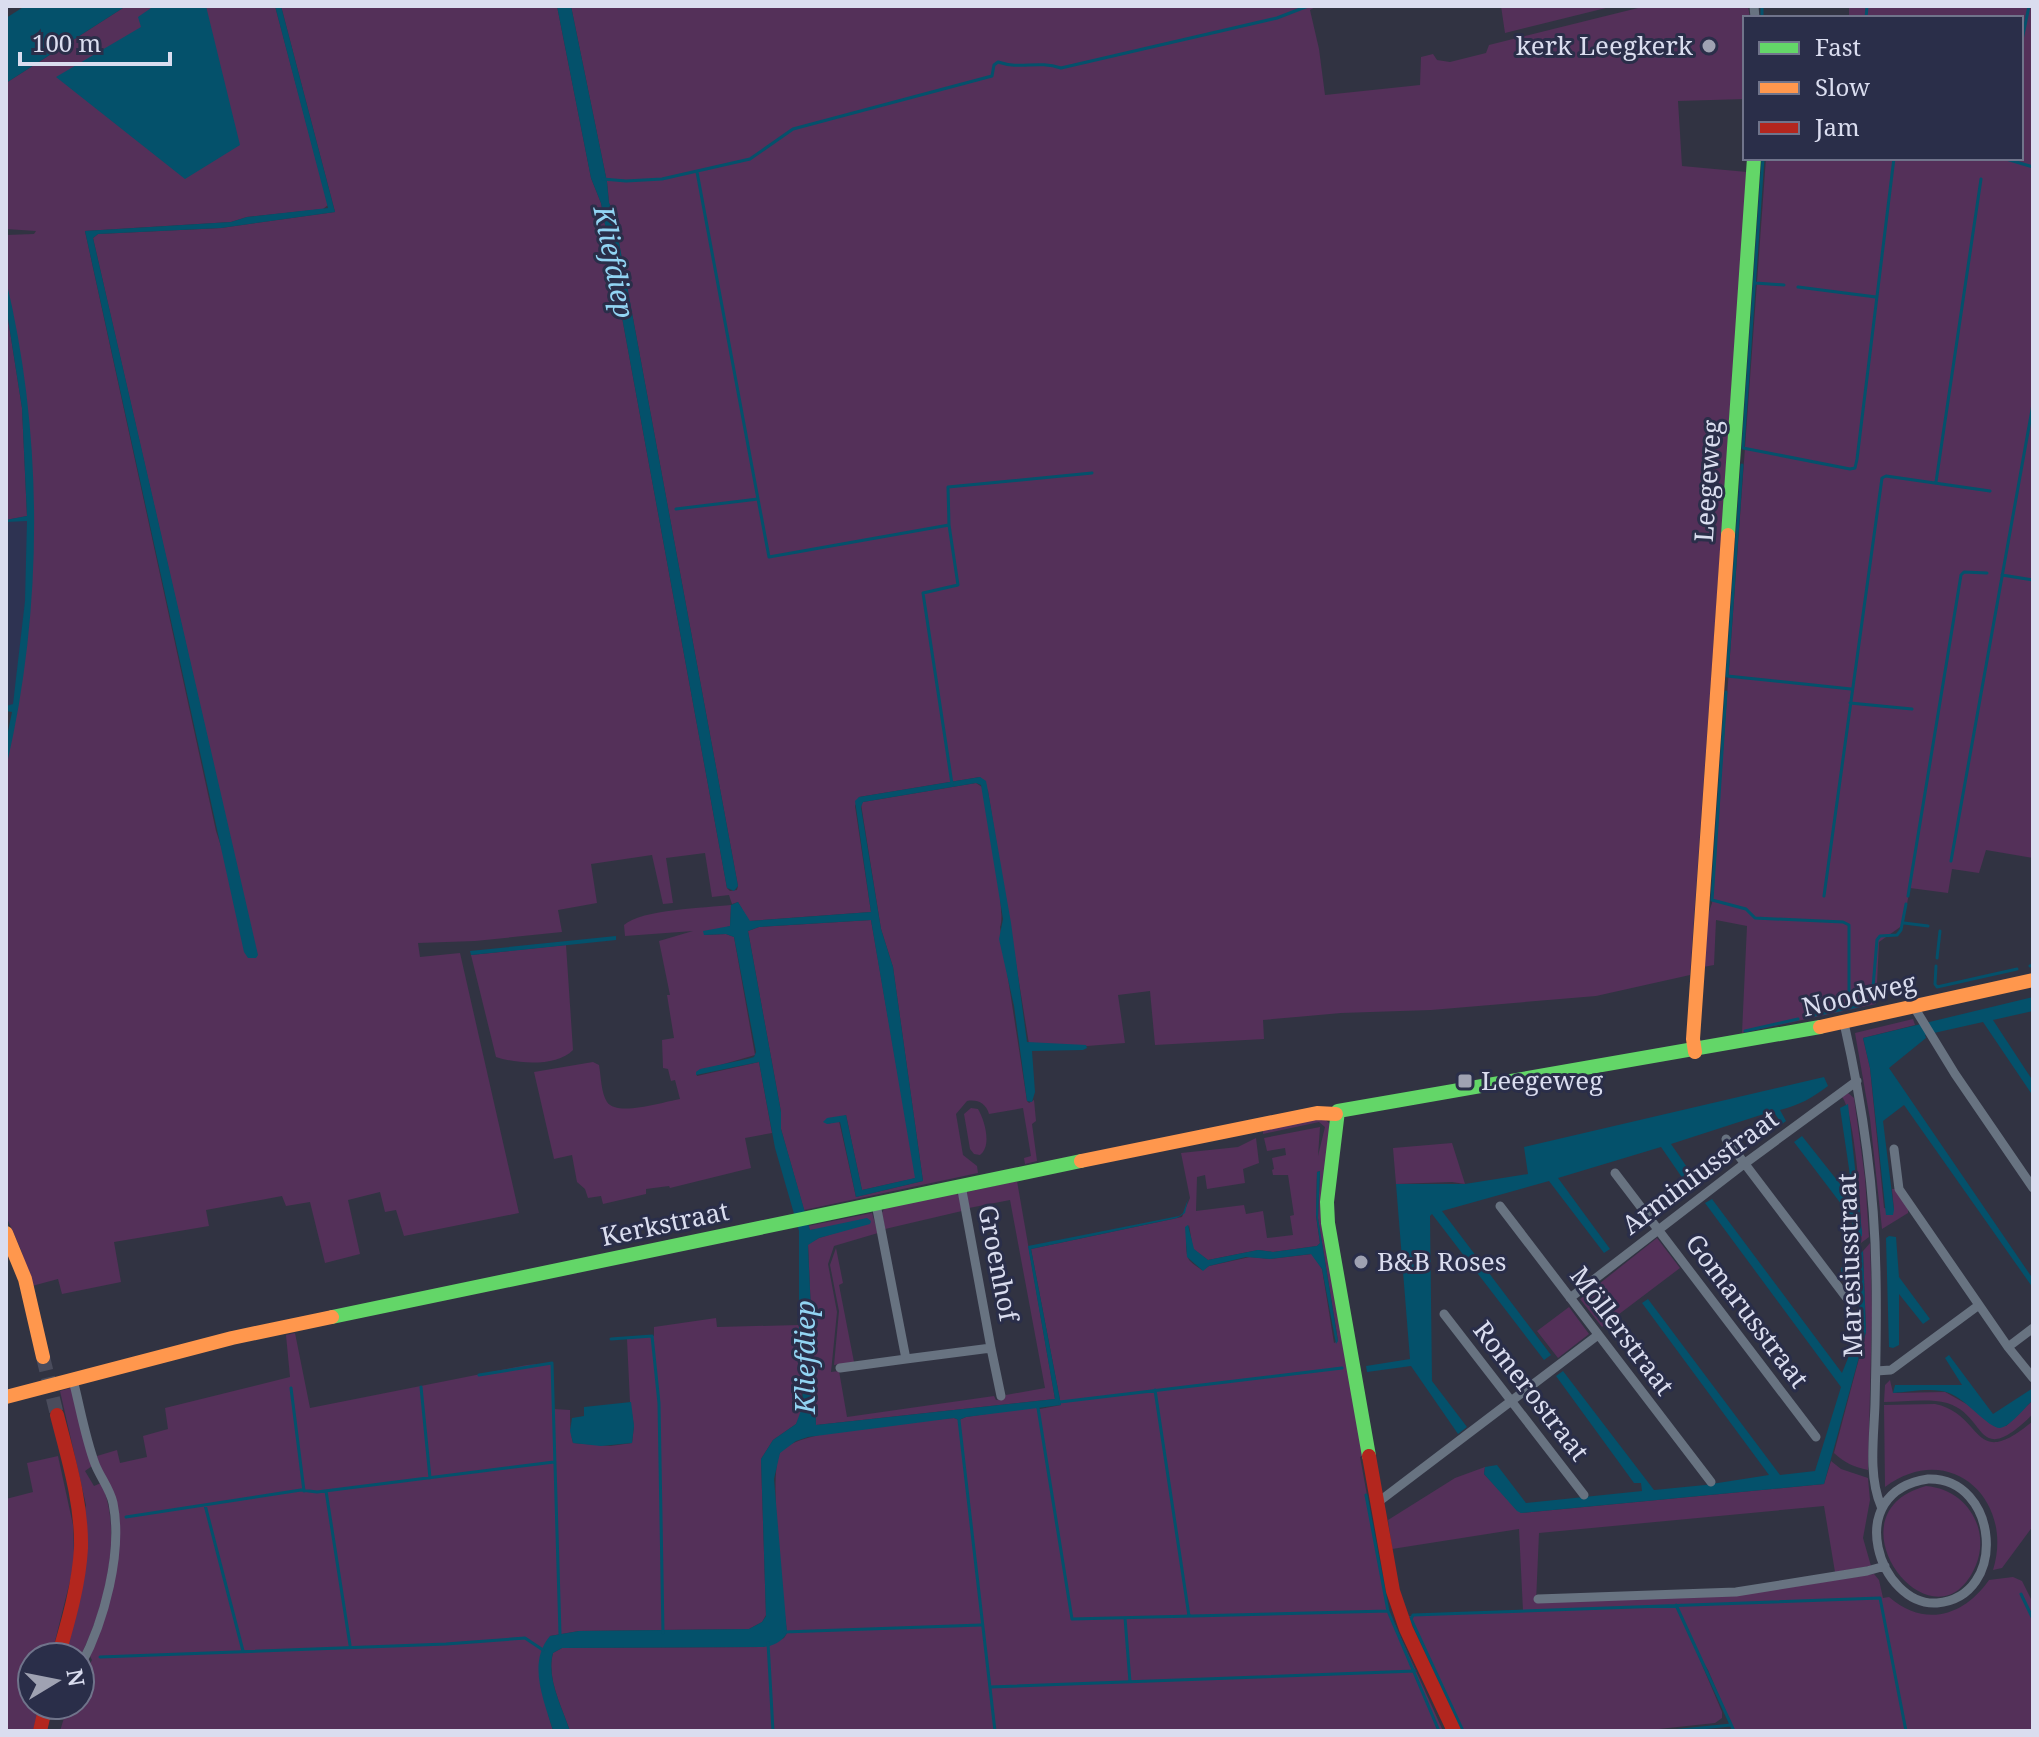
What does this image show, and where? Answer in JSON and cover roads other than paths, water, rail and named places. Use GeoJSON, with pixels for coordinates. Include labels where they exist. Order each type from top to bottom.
{"type":"FeatureCollection","features":[{"type":"Feature","properties":{"kind":"street","name":"Leegeweg"},"geometry":{"type":"LineString","coordinates":[[1695,1052],[1693,1039],[1754,160]]}},
{"type":"Feature","properties":{"kind":"street","name":"Noodweg"},"geometry":{"type":"LineString","coordinates":[[1695,1052],[1917,1012],[2031,984]]}},
{"type":"Feature","properties":{"kind":"street"},"geometry":{"type":"LineString","coordinates":[[1917,1012],[2033,1188]]}},
{"type":"Feature","properties":{"kind":"street","name":"Maresiusstraat"},"geometry":{"type":"LineString","coordinates":[[1844,1023],[1857,1081],[1875,1241],[1874,1455],[1881,1506],[1877,1537],[1885,1566]]}},
{"type":"Feature","properties":{"kind":"street"},"geometry":{"type":"LineString","coordinates":[[1454,1731],[1397,1604],[1377,1503],[1328,1223],[1327,1202],[1336,1114],[1348,1107],[1695,1052]]}},
{"type":"Feature","properties":{"kind":"street","name":"Arminiusstraat"},"geometry":{"type":"LineString","coordinates":[[1570,1298],[1857,1081]]}},
{"type":"Feature","properties":{"kind":"street","name":"Kerkstraat"},"geometry":{"type":"LineString","coordinates":[[6,1397],[232,1338],[961,1185],[1317,1113],[1336,1114]]}},
{"type":"Feature","properties":{"kind":"street"},"geometry":{"type":"LineString","coordinates":[[1726,1139],[1846,1297]]}},
{"type":"Feature","properties":{"kind":"street"},"geometry":{"type":"LineString","coordinates":[[1894,1149],[1899,1189],[2008,1347],[2033,1378]]}},
{"type":"Feature","properties":{"kind":"street","name":"Gomarusstraat"},"geometry":{"type":"LineString","coordinates":[[1615,1173],[1816,1437]]}},
{"type":"Feature","properties":{"kind":"street","name":"Groenhof"},"geometry":{"type":"LineString","coordinates":[[961,1185],[1001,1396]]}},
{"type":"Feature","properties":{"kind":"street"},"geometry":{"type":"LineString","coordinates":[[876,1204],[906,1359]]}},
{"type":"Feature","properties":{"kind":"street","name":"Möllerstraat"},"geometry":{"type":"LineString","coordinates":[[1500,1206],[1711,1482]]}},
{"type":"Feature","properties":{"kind":"street"},"geometry":{"type":"LineString","coordinates":[[6,1233],[25,1279],[43,1357]]}},
{"type":"Feature","properties":{"kind":"street"},"geometry":{"type":"LineString","coordinates":[[1876,1371],[1891,1370],[1979,1305]]}},
{"type":"Feature","properties":{"kind":"street","name":"Romerostraat"},"geometry":{"type":"LineString","coordinates":[[1444,1314],[1584,1495]]}},
{"type":"Feature","properties":{"kind":"street"},"geometry":{"type":"LineString","coordinates":[[2008,1347],[2033,1328]]}},
{"type":"Feature","properties":{"kind":"street"},"geometry":{"type":"LineString","coordinates":[[1377,1503],[1598,1335]]}},
{"type":"Feature","properties":{"kind":"street","name":"Groenhof"},"geometry":{"type":"LineString","coordinates":[[840,1368],[991,1348]]}},
{"type":"Feature","properties":{"kind":"street"},"geometry":{"type":"LineString","coordinates":[[73,1380],[92,1455],[112,1499],[114,1518],[108,1591],[92,1641]]}},
{"type":"Feature","properties":{"kind":"street"},"geometry":{"type":"LineString","coordinates":[[57,1415],[73,1478],[80,1539],[74,1592],[62,1641]]}},
{"type":"Feature","properties":{"kind":"street"},"geometry":{"type":"LineString","coordinates":[[1538,1599],[1736,1592],[1885,1566],[1896,1584],[1908,1595],[1932,1603],[1949,1601],[1968,1590],[1981,1574],[1987,1537],[1977,1506],[1959,1486],[1945,1480],[1928,1479],[1911,1483],[1896,1491],[1881,1506]]}},
{"type":"Feature","properties":{"kind":"water"},"geometry":{"type":"Polygon","coordinates":[[[25,6],[126,6],[6,83],[6,18],[25,6]]]}},
{"type":"Feature","properties":{"kind":"water"},"geometry":{"type":"Polygon","coordinates":[[[154,6],[206,6],[240,145],[185,179],[56,77],[141,27],[138,17],[154,6]]]}},
{"type":"Feature","properties":{"kind":"water"},"geometry":{"type":"Polygon","coordinates":[[[275,6],[281,6],[335,212],[221,228],[98,234],[93,238],[258,955],[248,958],[244,952],[85,231],[231,222],[247,217],[328,208],[275,6]]]}},
{"type":"Feature","properties":{"kind":"water"},"geometry":{"type":"Polygon","coordinates":[[[557,6],[571,6],[609,203],[613,210],[738,886],[734,891],[727,888],[601,203],[591,178],[557,6]]]}},
{"type":"Feature","properties":{"kind":"water"},"geometry":{"type":"Polygon","coordinates":[[[6,280],[27,401],[34,524],[27,648],[6,768],[6,741],[12,712],[6,711],[6,706],[13,704],[25,601],[27,521],[6,520],[27,516],[22,408],[6,306],[6,280]]]}},
{"type":"Feature","properties":{"kind":"water"},"geometry":{"type":"Polygon","coordinates":[[[980,777],[986,781],[988,791],[1011,923],[1027,1042],[1086,1045],[1087,1048],[1032,1051],[1035,1092],[1032,1102],[1027,1101],[1014,1006],[999,939],[1003,919],[981,785],[976,783],[863,802],[861,807],[881,929],[893,967],[923,1181],[856,1197],[840,1122],[823,1122],[827,1118],[846,1115],[862,1190],[915,1178],[871,920],[759,927],[748,931],[781,1112],[781,1129],[810,1230],[867,1218],[871,1221],[870,1224],[819,1238],[808,1245],[816,1425],[1055,1399],[1028,1246],[1179,1216],[1188,1199],[1185,1213],[1177,1218],[1031,1249],[1061,1405],[808,1437],[796,1441],[780,1453],[774,1479],[787,1633],[780,1641],[763,1647],[562,1648],[553,1653],[551,1663],[556,1692],[570,1731],[553,1731],[538,1670],[543,1647],[550,1636],[579,1631],[749,1629],[766,1616],[761,1459],[773,1440],[796,1424],[803,1405],[799,1231],[775,1148],[759,1062],[696,1075],[700,1069],[754,1057],[756,1052],[734,937],[726,934],[704,935],[703,931],[730,926],[731,905],[738,902],[750,921],[871,912],[855,801],[859,797],[980,777]]]}},
{"type":"Feature","properties":{"kind":"water"},"geometry":{"type":"Polygon","coordinates":[[[616,936],[616,940],[471,955],[470,951],[616,936]]]}},
{"type":"Feature","properties":{"kind":"water"},"geometry":{"type":"Polygon","coordinates":[[[2033,997],[2033,1011],[1993,1020],[2033,1081],[2033,1096],[1983,1022],[1925,1035],[1926,1038],[1889,1068],[2033,1279],[2033,1288],[1904,1105],[1883,1121],[1894,1210],[1893,1215],[1886,1215],[1870,1068],[1863,1038],[2033,997]]]}},
{"type":"Feature","properties":{"kind":"water"},"geometry":{"type":"Polygon","coordinates":[[[1824,1077],[1828,1086],[1806,1101],[1780,1110],[1786,1121],[1782,1124],[1773,1111],[1671,1144],[1700,1186],[1692,1192],[1661,1147],[1558,1178],[1610,1249],[1604,1253],[1549,1181],[1442,1211],[1551,1355],[1544,1360],[1432,1214],[1432,1381],[1467,1427],[1458,1434],[1411,1366],[1367,1372],[1366,1366],[1410,1359],[1396,1184],[1465,1184],[1528,1174],[1524,1147],[1824,1077]]]}},
{"type":"Feature","properties":{"kind":"water"},"geometry":{"type":"Polygon","coordinates":[[[1848,1104],[1862,1232],[1862,1236],[1855,1237],[1851,1217],[1794,1142],[1802,1136],[1844,1189],[1851,1182],[1840,1108],[1848,1104]]]}},
{"type":"Feature","properties":{"kind":"water"},"geometry":{"type":"Polygon","coordinates":[[[1320,1171],[1318,1218],[1338,1341],[1336,1344],[1322,1269],[1311,1254],[1270,1259],[1246,1257],[1209,1266],[1203,1271],[1187,1257],[1185,1227],[1188,1225],[1194,1249],[1208,1260],[1258,1250],[1273,1252],[1317,1246],[1320,1243],[1316,1215],[1317,1172],[1320,1171]]]}},
{"type":"Feature","properties":{"kind":"water"},"geometry":{"type":"Polygon","coordinates":[[[1712,1199],[1842,1373],[1860,1313],[1856,1294],[1844,1279],[1841,1268],[1863,1251],[1866,1332],[1824,1484],[1517,1511],[1484,1474],[1485,1467],[1497,1465],[1526,1503],[1642,1491],[1641,1483],[1634,1483],[1556,1376],[1563,1371],[1654,1490],[1769,1475],[1642,1303],[1648,1299],[1780,1475],[1815,1471],[1841,1387],[1705,1203],[1712,1199]]]}},
{"type":"Feature","properties":{"kind":"water"},"geometry":{"type":"Polygon","coordinates":[[[1896,1237],[1899,1277],[1930,1319],[1923,1324],[1899,1294],[1899,1345],[1893,1348],[1889,1347],[1886,1238],[1896,1237]]]}},
{"type":"Feature","properties":{"kind":"water"},"geometry":{"type":"Polygon","coordinates":[[[1949,1355],[1993,1414],[2033,1388],[2033,1400],[2013,1421],[2000,1428],[1943,1391],[1893,1393],[1895,1385],[1962,1385],[1945,1358],[1949,1355]]]}},
{"type":"Feature","properties":{"kind":"water"},"geometry":{"type":"Polygon","coordinates":[[[631,1402],[634,1426],[632,1443],[601,1446],[573,1443],[570,1431],[572,1418],[584,1416],[584,1407],[631,1402]]]}},
{"type":"Feature","properties":{"kind":"waterway","name":"Kliefdiep"},"geometry":{"type":"LineString","coordinates":[[603,179],[662,179],[750,159],[793,129],[992,76],[994,65],[998,62],[1061,68],[1277,18],[1308,6]]}},
{"type":"Feature","properties":{"kind":"waterway","name":"Kliefdiep"},"geometry":{"type":"LineString","coordinates":[[1368,6],[1378,6]]}},
{"type":"Feature","properties":{"kind":"waterway"},"geometry":{"type":"LineString","coordinates":[[1762,6],[1762,16]]}},
{"type":"Feature","properties":{"kind":"waterway"},"geometry":{"type":"LineString","coordinates":[[1866,16],[1867,6]]}},
{"type":"Feature","properties":{"kind":"waterway"},"geometry":{"type":"LineString","coordinates":[[2023,35],[2029,6]]}},
{"type":"Feature","properties":{"kind":"waterway"},"geometry":{"type":"LineString","coordinates":[[1763,160],[1743,448],[1850,469],[1855,468],[1857,459],[1894,160]]}},
{"type":"Feature","properties":{"kind":"waterway"},"geometry":{"type":"LineString","coordinates":[[2010,160],[2033,167]]}},
{"type":"Feature","properties":{"kind":"waterway"},"geometry":{"type":"LineString","coordinates":[[697,172],[758,499]]}},
{"type":"Feature","properties":{"kind":"waterway"},"geometry":{"type":"LineString","coordinates":[[1936,482],[1981,179]]}},
{"type":"Feature","properties":{"kind":"waterway"},"geometry":{"type":"LineString","coordinates":[[1755,283],[1784,285]]}},
{"type":"Feature","properties":{"kind":"waterway"},"geometry":{"type":"LineString","coordinates":[[1798,287],[1876,297]]}},
{"type":"Feature","properties":{"kind":"waterway"},"geometry":{"type":"LineString","coordinates":[[1951,861],[2033,404]]}},
{"type":"Feature","properties":{"kind":"waterway"},"geometry":{"type":"LineString","coordinates":[[1742,465],[1727,676],[1851,689]]}},
{"type":"Feature","properties":{"kind":"waterway"},"geometry":{"type":"LineString","coordinates":[[952,784],[923,593],[958,585],[949,525],[948,487],[1092,473]]}},
{"type":"Feature","properties":{"kind":"waterway"},"geometry":{"type":"LineString","coordinates":[[1824,896],[1882,478],[1886,476],[1990,491]]}},
{"type":"Feature","properties":{"kind":"waterway"},"geometry":{"type":"LineString","coordinates":[[676,509],[758,499],[769,557],[949,525]]}},
{"type":"Feature","properties":{"kind":"waterway"},"geometry":{"type":"LineString","coordinates":[[1908,896],[1961,575],[1964,572],[1987,573]]}},
{"type":"Feature","properties":{"kind":"waterway"},"geometry":{"type":"LineString","coordinates":[[2002,575],[2033,580]]}},
{"type":"Feature","properties":{"kind":"waterway"},"geometry":{"type":"LineString","coordinates":[[1726,692],[1712,900],[1746,909],[1755,918],[1843,922],[1849,925],[1849,1007]]}},
{"type":"Feature","properties":{"kind":"waterway"},"geometry":{"type":"LineString","coordinates":[[1850,703],[1912,709]]}},
{"type":"Feature","properties":{"kind":"waterway"},"geometry":{"type":"LineString","coordinates":[[1868,1003],[1872,999],[1877,940],[1880,936],[1897,935],[1901,930],[1906,904]]}},
{"type":"Feature","properties":{"kind":"waterway"},"geometry":{"type":"LineString","coordinates":[[1904,923],[1928,926]]}},
{"type":"Feature","properties":{"kind":"waterway"},"geometry":{"type":"LineString","coordinates":[[1937,958],[1940,931]]}},
{"type":"Feature","properties":{"kind":"waterway"},"geometry":{"type":"LineString","coordinates":[[1936,966],[1937,987],[2017,969]]}},
{"type":"Feature","properties":{"kind":"waterway"},"geometry":{"type":"LineString","coordinates":[[1806,1017],[1858,1006]]}},
{"type":"Feature","properties":{"kind":"waterway"},"geometry":{"type":"LineString","coordinates":[[1745,1031],[1798,1019]]}},
{"type":"Feature","properties":{"kind":"waterway"},"geometry":{"type":"LineString","coordinates":[[611,1339],[652,1336],[659,1403],[663,1633]]}},
{"type":"Feature","properties":{"kind":"waterway"},"geometry":{"type":"LineString","coordinates":[[479,1375],[552,1363],[560,1634]]}},
{"type":"Feature","properties":{"kind":"waterway"},"geometry":{"type":"LineString","coordinates":[[1060,1402],[1342,1368]]}},
{"type":"Feature","properties":{"kind":"waterway"},"geometry":{"type":"LineString","coordinates":[[421,1387],[430,1478]]}},
{"type":"Feature","properties":{"kind":"waterway"},"geometry":{"type":"LineString","coordinates":[[291,1388],[304,1491]]}},
{"type":"Feature","properties":{"kind":"waterway"},"geometry":{"type":"LineString","coordinates":[[1155,1390],[1189,1616]]}},
{"type":"Feature","properties":{"kind":"waterway"},"geometry":{"type":"LineString","coordinates":[[1038,1408],[1072,1619],[1388,1611]]}},
{"type":"Feature","properties":{"kind":"waterway"},"geometry":{"type":"LineString","coordinates":[[959,1420],[995,1731]]}},
{"type":"Feature","properties":{"kind":"waterway"},"geometry":{"type":"LineString","coordinates":[[126,1517],[301,1490],[317,1492],[554,1462]]}},
{"type":"Feature","properties":{"kind":"waterway"},"geometry":{"type":"LineString","coordinates":[[326,1491],[350,1645]]}},
{"type":"Feature","properties":{"kind":"waterway"},"geometry":{"type":"LineString","coordinates":[[1366,1495],[1388,1611],[1439,1731]]}},
{"type":"Feature","properties":{"kind":"waterway"},"geometry":{"type":"LineString","coordinates":[[205,1505],[243,1651]]}},
{"type":"Feature","properties":{"kind":"waterway"},"geometry":{"type":"LineString","coordinates":[[2021,1594],[2033,1619]]}},
{"type":"Feature","properties":{"kind":"waterway"},"geometry":{"type":"LineString","coordinates":[[1463,1731],[1411,1619],[1413,1615],[1880,1598],[1906,1731]]}},
{"type":"Feature","properties":{"kind":"waterway"},"geometry":{"type":"LineString","coordinates":[[1676,1605],[1734,1731]]}},
{"type":"Feature","properties":{"kind":"waterway"},"geometry":{"type":"LineString","coordinates":[[1125,1618],[1130,1682]]}},
{"type":"Feature","properties":{"kind":"waterway"},"geometry":{"type":"LineString","coordinates":[[784,1632],[981,1625]]}},
{"type":"Feature","properties":{"kind":"waterway"},"geometry":{"type":"LineString","coordinates":[[100,1657],[446,1644],[525,1638],[543,1650]]}},
{"type":"Feature","properties":{"kind":"waterway"},"geometry":{"type":"LineString","coordinates":[[768,1643],[773,1731]]}},
{"type":"Feature","properties":{"kind":"waterway"},"geometry":{"type":"LineString","coordinates":[[990,1687],[1415,1671]]}},
{"type":"Feature","properties":{"kind":"waterway"},"geometry":{"type":"LineString","coordinates":[[1671,1731],[1731,1725]]}},
{"type":"Feature","properties":{"kind":"tunnel"},"geometry":{"type":"LineString","coordinates":[[43,1357],[57,1415]]}},
{"type":"Feature","properties":{"kind":"place","name":"kerk Leegkerk"},"geometry":{"type":"Point","coordinates":[1709,46]}},
{"type":"Feature","properties":{"kind":"place","name":"Leegeweg"},"geometry":{"type":"Point","coordinates":[1465,1081]}},
{"type":"Feature","properties":{"kind":"place","name":"B&B Roses"},"geometry":{"type":"Point","coordinates":[1361,1262]}}]}
